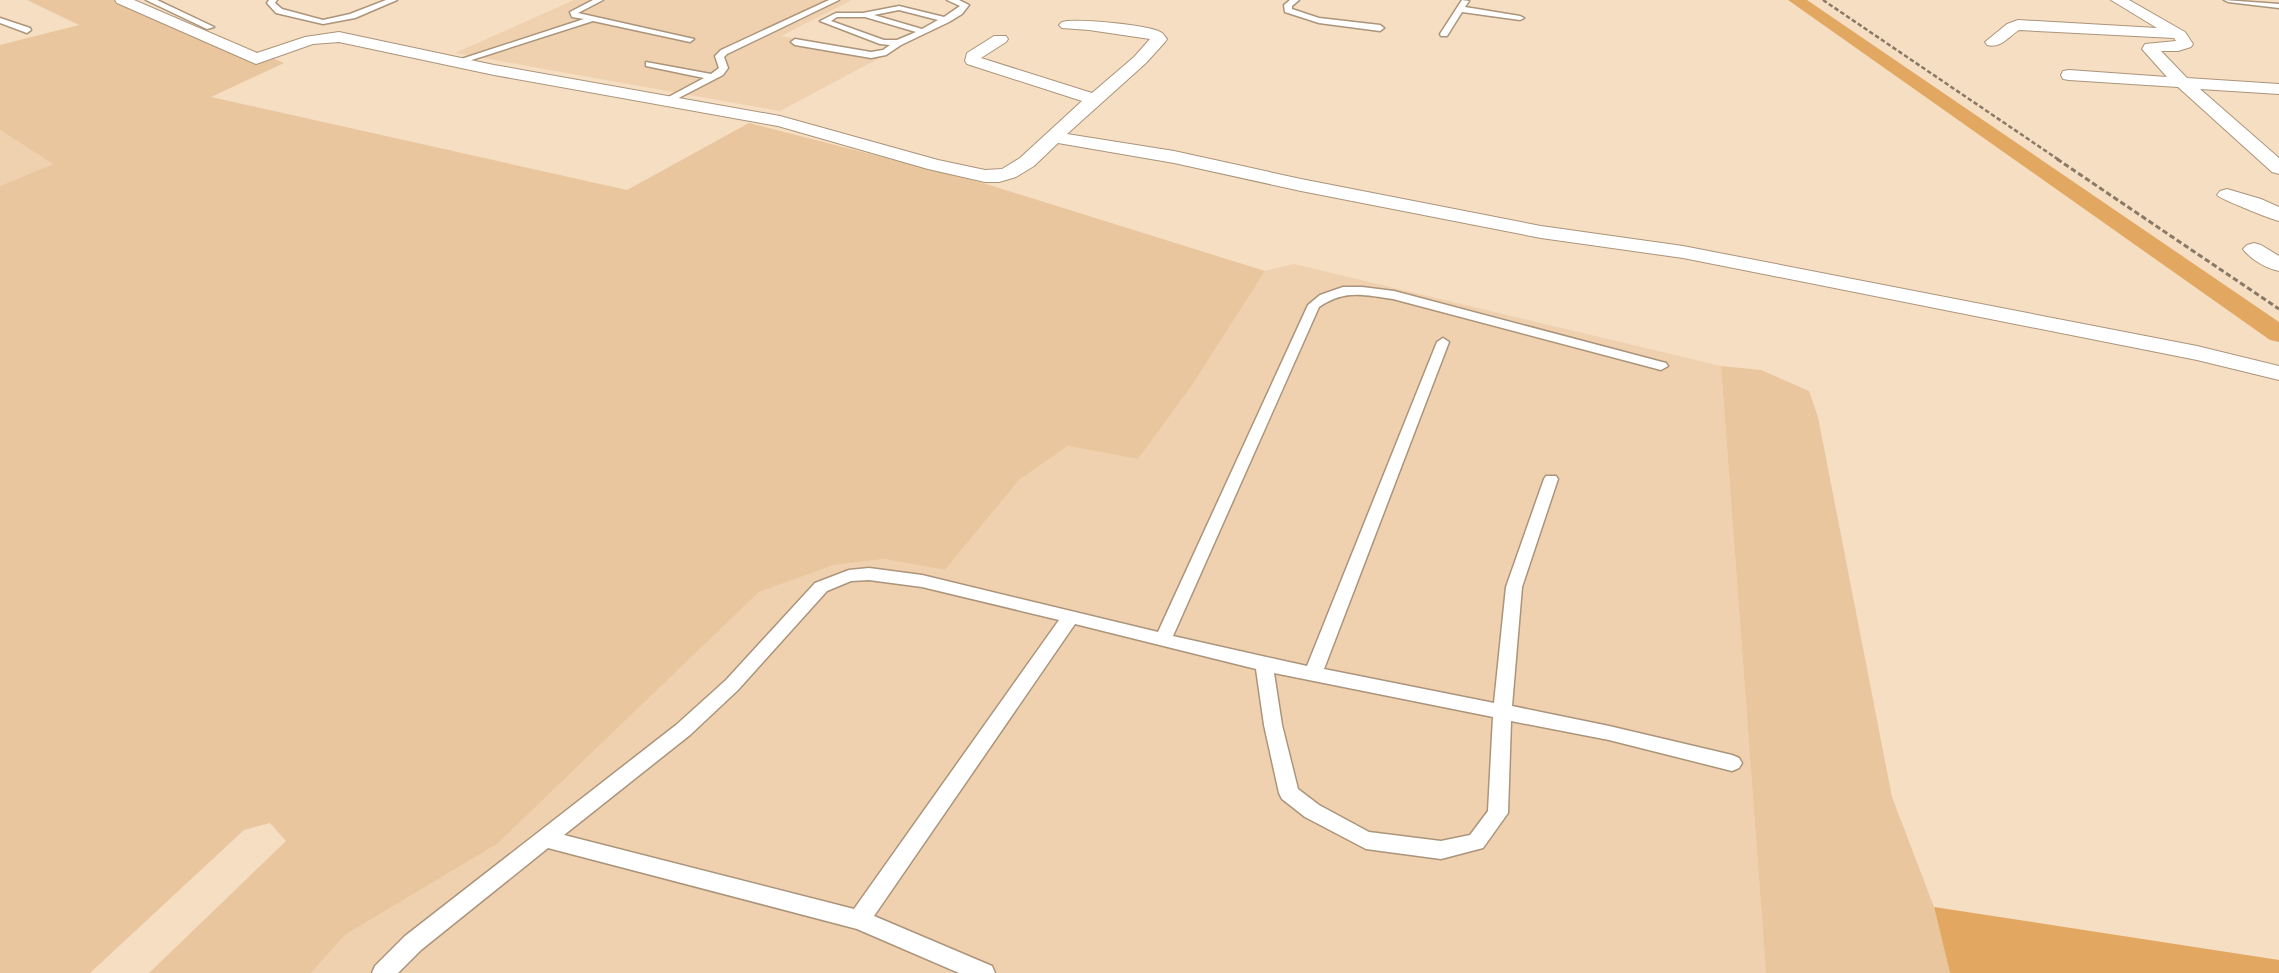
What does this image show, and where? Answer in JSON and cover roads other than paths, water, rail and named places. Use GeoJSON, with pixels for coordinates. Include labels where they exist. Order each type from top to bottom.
{"type":"FeatureCollection","features":[{"type":"Feature","properties":{"kind":"street"},"geometry":{"type":"LineString","coordinates":[[122,0],[228,46],[251,58],[268,56],[310,40],[331,37],[456,62],[780,121],[935,165],[985,176],[999,176],[1018,168],[1154,47],[1159,39],[1157,36]]}},
{"type":"Feature","properties":{"kind":"street"},"geometry":{"type":"LineString","coordinates":[[2118,0],[2180,35],[2185,44],[2151,47],[2150,50],[2182,82],[2279,168]]}},
{"type":"Feature","properties":{"kind":"street"},"geometry":{"type":"LineString","coordinates":[[1067,25],[1089,25],[1157,36],[1162,34],[1163,29],[1149,19],[1140,19],[1124,30]]}},
{"type":"Feature","properties":{"kind":"street"},"geometry":{"type":"LineString","coordinates":[[1993,42],[2012,27],[2018,25],[2180,35]]}},
{"type":"Feature","properties":{"kind":"street"},"geometry":{"type":"LineString","coordinates":[[1000,39],[973,56],[973,62],[1094,99]]}},
{"type":"Feature","properties":{"kind":"street"},"geometry":{"type":"LineString","coordinates":[[2069,75],[2279,89]]}},
{"type":"Feature","properties":{"kind":"street"},"geometry":{"type":"LineString","coordinates":[[1054,137],[1174,157],[1301,185],[1541,232],[1693,254],[2197,353],[2279,373]]}},
{"type":"Feature","properties":{"kind":"street"},"geometry":{"type":"LineString","coordinates":[[2226,195],[2254,203],[2279,215]]}},
{"type":"Feature","properties":{"kind":"street"},"geometry":{"type":"LineString","coordinates":[[2254,249],[2279,265]]}},
{"type":"Feature","properties":{"kind":"lane"},"geometry":{"type":"LineString","coordinates":[[150,0],[210,27]]}},
{"type":"Feature","properties":{"kind":"lane"},"geometry":{"type":"LineString","coordinates":[[273,0],[272,6],[279,11],[323,22],[352,16],[393,0]]}},
{"type":"Feature","properties":{"kind":"lane"},"geometry":{"type":"LineString","coordinates":[[599,0],[574,12],[575,15],[690,39]]}},
{"type":"Feature","properties":{"kind":"lane"},"geometry":{"type":"LineString","coordinates":[[666,101],[720,73],[724,68],[719,56],[724,52],[834,0]]}},
{"type":"Feature","properties":{"kind":"lane"},"geometry":{"type":"LineString","coordinates":[[794,42],[871,55],[886,52],[898,43],[924,32],[964,8],[965,5],[951,0]]}},
{"type":"Feature","properties":{"kind":"lane"},"geometry":{"type":"LineString","coordinates":[[1295,0],[1288,4],[1288,10],[1294,14],[1308,18],[1380,28]]}},
{"type":"Feature","properties":{"kind":"lane"},"geometry":{"type":"LineString","coordinates":[[1444,34],[1466,0]]}},
{"type":"Feature","properties":{"kind":"lane"},"geometry":{"type":"LineString","coordinates":[[2228,0],[2279,6]]}},
{"type":"Feature","properties":{"kind":"lane"},"geometry":{"type":"LineString","coordinates":[[898,43],[884,42],[824,21],[836,15],[863,15],[899,8],[946,20]]}},
{"type":"Feature","properties":{"kind":"lane"},"geometry":{"type":"LineString","coordinates":[[1460,9],[1520,18]]}},
{"type":"Feature","properties":{"kind":"lane"},"geometry":{"type":"LineString","coordinates":[[863,15],[924,32]]}},
{"type":"Feature","properties":{"kind":"lane"},"geometry":{"type":"LineString","coordinates":[[456,62],[591,19]]}},
{"type":"Feature","properties":{"kind":"lane"},"geometry":{"type":"LineString","coordinates":[[0,20],[27,30]]}},
{"type":"Feature","properties":{"kind":"lane"},"geometry":{"type":"LineString","coordinates":[[649,64],[712,78]]}},
{"type":"Feature","properties":{"kind":"lane"},"geometry":{"type":"LineString","coordinates":[[1163,640],[1314,305],[1328,293],[1352,289],[1394,296],[1661,366]]}},
{"type":"Feature","properties":{"kind":"lane"},"geometry":{"type":"LineString","coordinates":[[1313,674],[1443,342]]}},
{"type":"Feature","properties":{"kind":"lane"},"geometry":{"type":"LineString","coordinates":[[1264,664],[1272,725],[1289,793],[1312,811],[1366,840],[1441,850],[1476,842],[1498,813],[1502,713],[1514,587],[1551,479]]}},
{"type":"Feature","properties":{"kind":"lane"},"geometry":{"type":"LineString","coordinates":[[383,973],[413,943],[683,730],[732,685],[821,587],[836,580],[869,574],[922,581],[1264,664],[1609,733],[1732,763]]}},
{"type":"Feature","properties":{"kind":"lane"},"geometry":{"type":"LineString","coordinates":[[859,920],[1071,617]]}},
{"type":"Feature","properties":{"kind":"lane"},"geometry":{"type":"LineString","coordinates":[[545,839],[859,920],[984,973]]}},
{"type":"Feature","properties":{"kind":"waterway"},"geometry":{"type":"LineString","coordinates":[[1796,0],[2279,334]]}},
{"type":"Feature","properties":{"kind":"railway"},"geometry":{"type":"LineString","coordinates":[[1823,0],[2059,160]]}},
{"type":"Feature","properties":{"kind":"railway"},"geometry":{"type":"LineString","coordinates":[[2057,159],[2279,309]]}}]}
